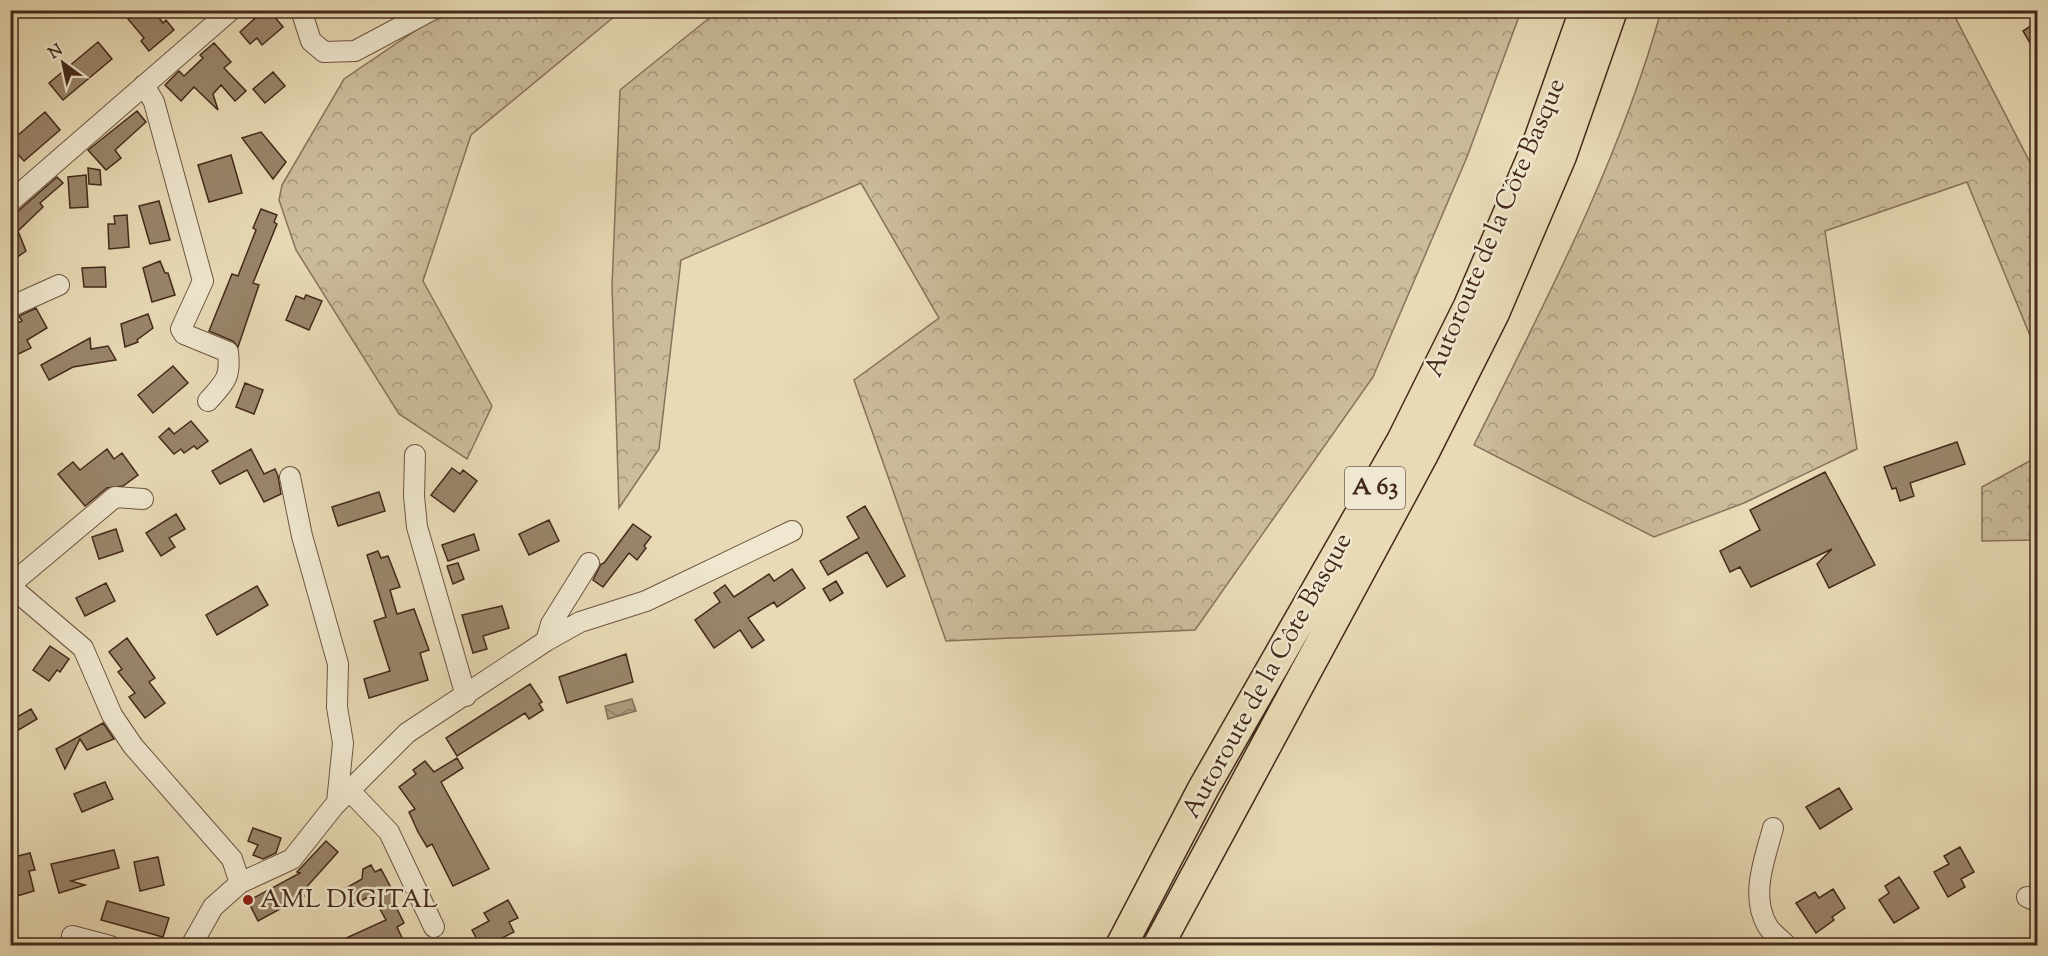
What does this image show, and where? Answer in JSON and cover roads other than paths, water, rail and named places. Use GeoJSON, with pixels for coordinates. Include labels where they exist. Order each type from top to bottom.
{"type":"FeatureCollection","features":[{"type":"Feature","properties":{"kind":"highway","name":"Autoroute de la Côte Basque"},"geometry":{"type":"LineString","coordinates":[[1121,945],[1203,789],[1402,441],[1459,327],[1536,149],[1585,10]]}},
{"type":"Feature","properties":{"kind":"highway","name":"Autoroute de la Côte Basque"},"geometry":{"type":"LineString","coordinates":[[1158,945],[1422,456],[1494,313],[1561,156],[1612,10]]}},
{"type":"Feature","properties":{"kind":"street"},"geometry":{"type":"LineString","coordinates":[[10,202],[231,10]]}},
{"type":"Feature","properties":{"kind":"street"},"geometry":{"type":"LineString","coordinates":[[301,10],[311,41],[324,52],[354,51],[432,10]]}},
{"type":"Feature","properties":{"kind":"street"},"geometry":{"type":"LineString","coordinates":[[144,85],[154,102],[204,281],[181,329],[184,334],[228,352],[230,371],[225,382],[208,401]]}},
{"type":"Feature","properties":{"kind":"street"},"geometry":{"type":"LineString","coordinates":[[10,306],[59,285]]}},
{"type":"Feature","properties":{"kind":"street"},"geometry":{"type":"LineString","coordinates":[[415,455],[414,496],[417,527],[466,696]]}},
{"type":"Feature","properties":{"kind":"street"},"geometry":{"type":"LineString","coordinates":[[290,477],[302,536],[338,664],[337,707],[343,743],[343,796]]}},
{"type":"Feature","properties":{"kind":"street"},"geometry":{"type":"LineString","coordinates":[[143,499],[115,497],[10,585],[83,648],[112,715],[133,746],[232,859],[240,882]]}},
{"type":"Feature","properties":{"kind":"street"},"geometry":{"type":"LineString","coordinates":[[191,945],[213,907],[240,882],[292,859],[343,796],[407,733],[580,622],[646,601],[792,531]]}},
{"type":"Feature","properties":{"kind":"street"},"geometry":{"type":"LineString","coordinates":[[546,642],[551,624],[590,564]]}},
{"type":"Feature","properties":{"kind":"street"},"geometry":{"type":"LineString","coordinates":[[343,796],[389,832],[434,927]]}},
{"type":"Feature","properties":{"kind":"street"},"geometry":{"type":"LineString","coordinates":[[1773,828],[1760,879],[1760,908],[1767,927],[1787,945]]}},
{"type":"Feature","properties":{"kind":"street"},"geometry":{"type":"LineString","coordinates":[[72,936],[110,945]]}},
{"type":"Feature","properties":{"kind":"water"},"geometry":{"type":"Polygon","coordinates":[[[632,699],[636,711],[608,719],[605,706],[632,699]]]}},
{"type":"Feature","properties":{"kind":"railway"},"geometry":{"type":"LineString","coordinates":[[10,18],[24,10]]}},
{"type":"Feature","properties":{"kind":"place","name":"AML DIGITAL"},"geometry":{"type":"Point","coordinates":[248,900]}}]}
